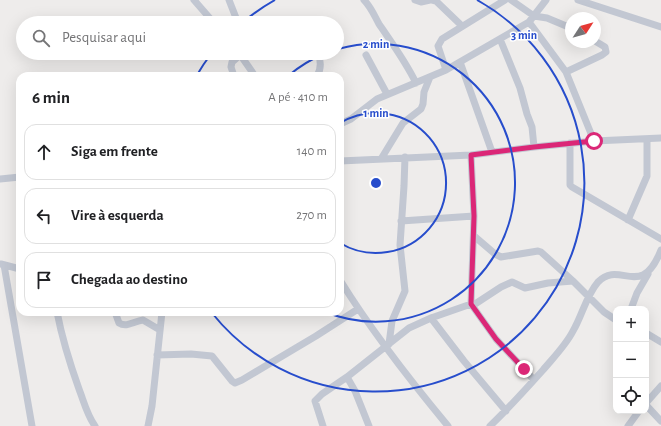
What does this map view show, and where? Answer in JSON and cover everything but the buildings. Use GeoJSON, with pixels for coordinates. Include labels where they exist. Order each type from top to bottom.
{"type":"FeatureCollection","features":[{"type":"Feature","properties":{"kind":"street"},"geometry":{"type":"LineString","coordinates":[[194,0],[208,16]]}},
{"type":"Feature","properties":{"kind":"street"},"geometry":{"type":"LineString","coordinates":[[229,0],[235,16]]}},
{"type":"Feature","properties":{"kind":"street"},"geometry":{"type":"LineString","coordinates":[[364,0],[373,10],[379,23],[416,83]]}},
{"type":"Feature","properties":{"kind":"street"},"geometry":{"type":"LineString","coordinates":[[415,0],[421,2],[431,0],[436,1],[462,26]]}},
{"type":"Feature","properties":{"kind":"street"},"geometry":{"type":"LineString","coordinates":[[446,70],[438,46],[442,39],[505,0]]}},
{"type":"Feature","properties":{"kind":"street"},"geometry":{"type":"LineString","coordinates":[[511,0],[534,16],[547,18],[565,26]]}},
{"type":"Feature","properties":{"kind":"street"},"geometry":{"type":"LineString","coordinates":[[344,122],[351,119],[366,106],[387,94],[446,70],[529,22],[546,0]]}},
{"type":"Feature","properties":{"kind":"street"},"geometry":{"type":"LineString","coordinates":[[578,0],[596,3],[661,27]]}},
{"type":"Feature","properties":{"kind":"street"},"geometry":{"type":"LineString","coordinates":[[529,22],[566,72],[594,141]]}},
{"type":"Feature","properties":{"kind":"street"},"geometry":{"type":"LineString","coordinates":[[500,39],[520,88],[532,127],[534,147]]}},
{"type":"Feature","properties":{"kind":"street"},"geometry":{"type":"LineString","coordinates":[[566,72],[606,52],[605,47],[601,44]]}},
{"type":"Feature","properties":{"kind":"street"},"geometry":{"type":"LineString","coordinates":[[366,55],[387,94]]}},
{"type":"Feature","properties":{"kind":"street"},"geometry":{"type":"LineString","coordinates":[[233,72],[232,62],[234,60]]}},
{"type":"Feature","properties":{"kind":"street"},"geometry":{"type":"LineString","coordinates":[[243,60],[252,72]]}},
{"type":"Feature","properties":{"kind":"street"},"geometry":{"type":"LineString","coordinates":[[320,60],[320,72]]}},
{"type":"Feature","properties":{"kind":"street"},"geometry":{"type":"LineString","coordinates":[[460,62],[492,152]]}},
{"type":"Feature","properties":{"kind":"street"},"geometry":{"type":"LineString","coordinates":[[381,159],[403,123],[421,109],[424,92],[430,77]]}},
{"type":"Feature","properties":{"kind":"street"},"geometry":{"type":"LineString","coordinates":[[344,161],[471,155],[570,143],[661,138]]}},
{"type":"Feature","properties":{"kind":"street"},"geometry":{"type":"LineString","coordinates":[[628,220],[646,176],[647,139]]}},
{"type":"Feature","properties":{"kind":"street"},"geometry":{"type":"LineString","coordinates":[[570,143],[570,185],[576,190],[661,239]]}},
{"type":"Feature","properties":{"kind":"street"},"geometry":{"type":"LineString","coordinates":[[471,155],[474,216],[472,305],[496,339],[534,380]]}},
{"type":"Feature","properties":{"kind":"street"},"geometry":{"type":"LineString","coordinates":[[387,346],[392,321],[405,291],[400,245],[405,158]]}},
{"type":"Feature","properties":{"kind":"street"},"geometry":{"type":"LineString","coordinates":[[0,179],[16,177]]}},
{"type":"Feature","properties":{"kind":"street"},"geometry":{"type":"LineString","coordinates":[[401,221],[474,216]]}},
{"type":"Feature","properties":{"kind":"street"},"geometry":{"type":"LineString","coordinates":[[474,236],[495,254],[501,257],[538,251],[541,252],[573,281],[588,298],[613,318]]}},
{"type":"Feature","properties":{"kind":"street"},"geometry":{"type":"LineString","coordinates":[[632,306],[661,250]]}},
{"type":"Feature","properties":{"kind":"street"},"geometry":{"type":"LineString","coordinates":[[16,268],[2,265],[32,426]]}},
{"type":"Feature","properties":{"kind":"street"},"geometry":{"type":"LineString","coordinates":[[490,426],[534,380],[573,332],[588,298],[598,283],[608,275],[642,276],[649,272]]}},
{"type":"Feature","properties":{"kind":"street"},"geometry":{"type":"LineString","coordinates":[[323,426],[315,401],[322,394],[348,377],[409,328],[431,318],[472,305],[512,282],[525,288],[548,283],[573,281]]}},
{"type":"Feature","properties":{"kind":"street"},"geometry":{"type":"LineString","coordinates":[[344,286],[358,309],[448,426]]}},
{"type":"Feature","properties":{"kind":"street"},"geometry":{"type":"LineString","coordinates":[[157,355],[191,354],[212,356],[232,382],[235,383],[316,336],[358,309]]}},
{"type":"Feature","properties":{"kind":"street"},"geometry":{"type":"LineString","coordinates":[[58,316],[62,338],[71,366],[88,412],[95,426]]}},
{"type":"Feature","properties":{"kind":"street"},"geometry":{"type":"LineString","coordinates":[[116,316],[118,323],[122,325],[143,320],[160,330]]}},
{"type":"Feature","properties":{"kind":"street"},"geometry":{"type":"LineString","coordinates":[[148,426],[152,406],[162,316]]}},
{"type":"Feature","properties":{"kind":"street"},"geometry":{"type":"LineString","coordinates":[[431,318],[464,361],[506,411]]}},
{"type":"Feature","properties":{"kind":"street"},"geometry":{"type":"LineString","coordinates":[[649,335],[661,342]]}},
{"type":"Feature","properties":{"kind":"street"},"geometry":{"type":"LineString","coordinates":[[348,377],[370,426]]}},
{"type":"Feature","properties":{"kind":"street"},"geometry":{"type":"LineString","coordinates":[[649,400],[661,386]]}},
{"type":"Feature","properties":{"kind":"street"},"geometry":{"type":"LineString","coordinates":[[649,407],[661,421]]}},
{"type":"Feature","properties":{"kind":"street"},"geometry":{"type":"LineString","coordinates":[[628,426],[637,414]]}},
{"type":"Feature","properties":{"kind":"route"},"geometry":{"type":"LineString","coordinates":[[524,369],[496,339],[471,304],[474,216],[471,155],[594,141]]}}]}
